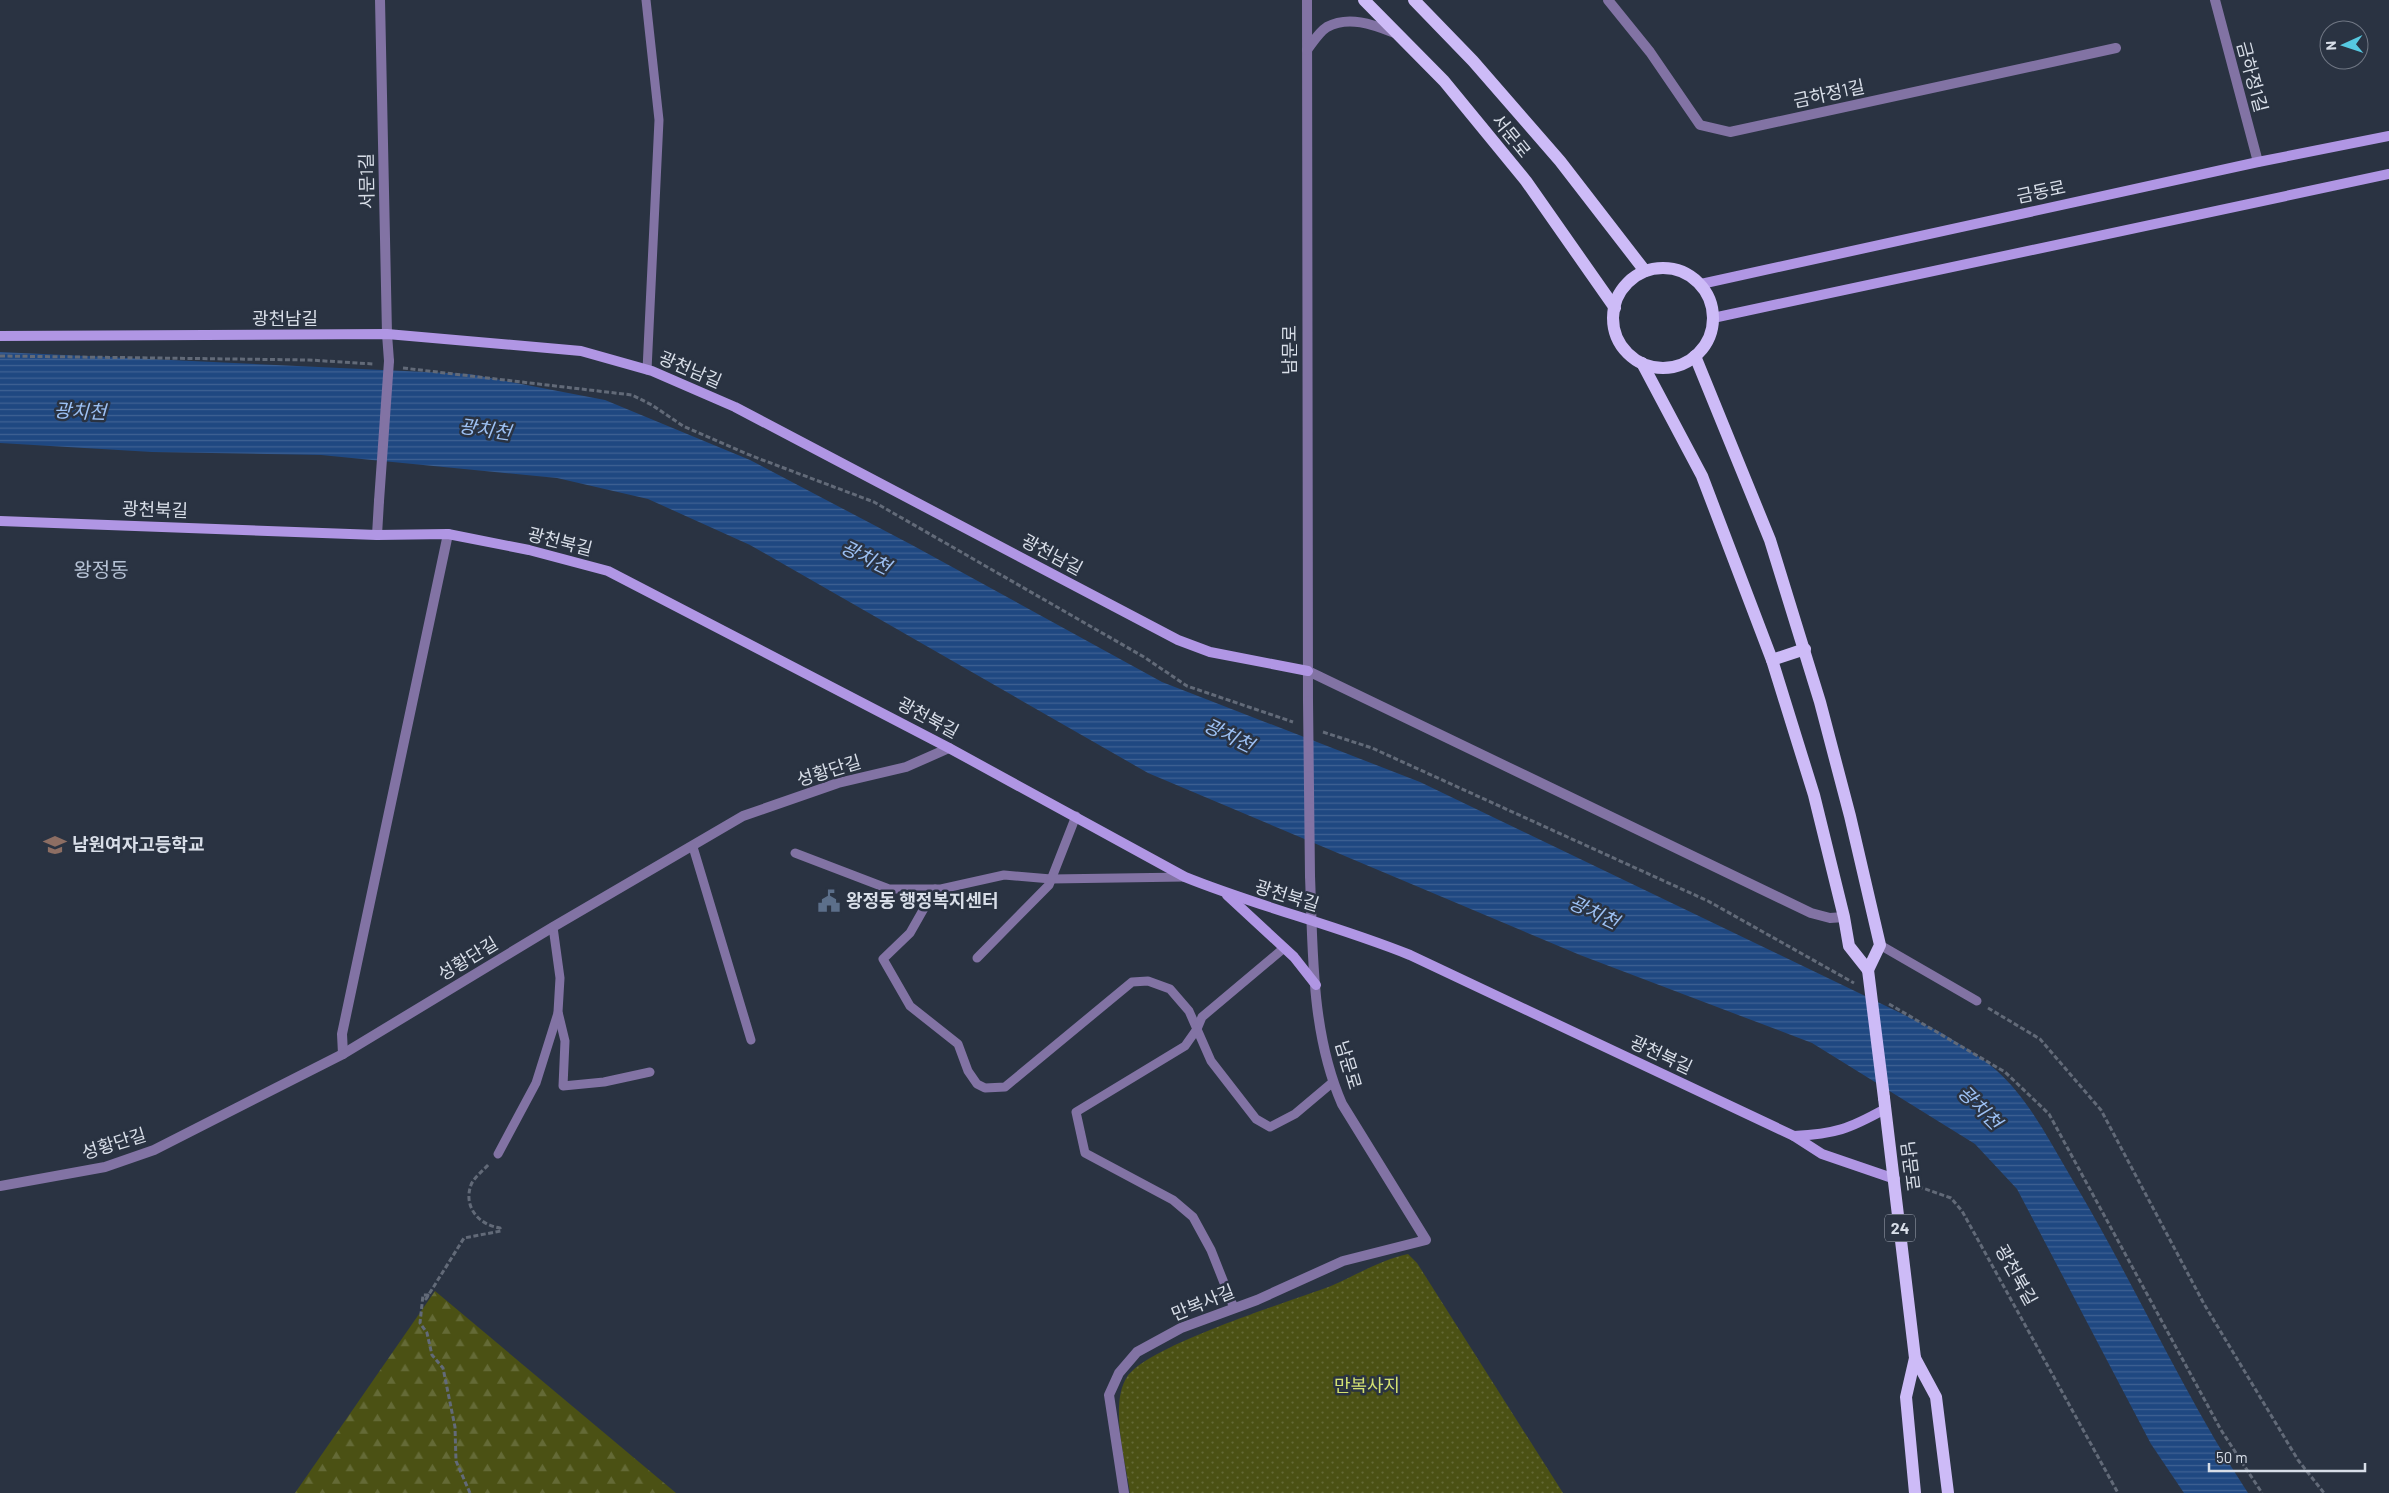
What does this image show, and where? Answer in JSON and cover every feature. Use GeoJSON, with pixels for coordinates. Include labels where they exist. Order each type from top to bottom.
{"type":"FeatureCollection","features":[{"type":"Feature","properties":{"kind":"main road","name":"서문로"},"geometry":{"type":"LineString","coordinates":[[1364,0],[1444,81],[1526,181],[1615,308]]}},
{"type":"Feature","properties":{"kind":"main road","name":"서문로"},"geometry":{"type":"LineString","coordinates":[[1414,0],[1472,61],[1560,161],[1645,271]]}},
{"type":"Feature","properties":{"kind":"main road"},"geometry":{"type":"LineString","coordinates":[[1661,268],[1677,269],[1692,276],[1701,284],[1711,302],[1714,318],[1710,335],[1702,349],[1695,356],[1675,367],[1658,368],[1642,363],[1628,354],[1619,340],[1614,324],[1615,308],[1620,292],[1631,280],[1645,271],[1661,268]]}},
{"type":"Feature","properties":{"kind":"main road"},"geometry":{"type":"LineString","coordinates":[[1642,363],[1702,476],[1772,660],[1814,795],[1844,917],[1848,946],[1868,970],[1880,946],[1850,816],[1805,649],[1770,540],[1695,356]]}},
{"type":"Feature","properties":{"kind":"main road"},"geometry":{"type":"LineString","coordinates":[[1772,660],[1805,649]]}},
{"type":"Feature","properties":{"kind":"main road","name":"남문로"},"geometry":{"type":"LineString","coordinates":[[1868,970],[1895,1179],[1915,1358],[1906,1397],[1915,1493]]}},
{"type":"Feature","properties":{"kind":"main road","name":"남문로"},"geometry":{"type":"LineString","coordinates":[[1915,1358],[1936,1398],[1948,1493]]}},
{"type":"Feature","properties":{"kind":"street","name":"서문1길"},"geometry":{"type":"LineString","coordinates":[[377,535],[393,364],[386,334],[380,0]]}},
{"type":"Feature","properties":{"kind":"street","name":"남문로"},"geometry":{"type":"LineString","coordinates":[[1307,0],[1308,701],[1310,876],[1318,1019],[1332,1082],[1342,1104],[1426,1240]]}},
{"type":"Feature","properties":{"kind":"street","name":"금하정1길"},"geometry":{"type":"LineString","coordinates":[[1608,0],[1650,52],[1700,125],[1730,132],[2116,48]]}},
{"type":"Feature","properties":{"kind":"street","name":"금하정1길"},"geometry":{"type":"LineString","coordinates":[[2216,0],[2258,162]]}},
{"type":"Feature","properties":{"kind":"street"},"geometry":{"type":"LineString","coordinates":[[1307,50],[1319,34],[1328,26],[1348,22],[1368,23],[1397,34]]}},
{"type":"Feature","properties":{"kind":"street","name":"금동로"},"geometry":{"type":"LineString","coordinates":[[1701,284],[2258,162],[2389,136]]}},
{"type":"Feature","properties":{"kind":"street"},"geometry":{"type":"LineString","coordinates":[[1714,318],[2389,174]]}},
{"type":"Feature","properties":{"kind":"street","name":"광천남길"},"geometry":{"type":"LineString","coordinates":[[0,336],[386,334],[581,350],[683,383],[735,407],[1178,640],[1210,652],[1308,671]]}},
{"type":"Feature","properties":{"kind":"street","name":"광천북길"},"geometry":{"type":"LineString","coordinates":[[0,521],[377,535],[448,534],[529,550],[608,571],[949,748],[1185,877],[1225,893],[1364,936],[1410,954],[1794,1136],[1822,1154],[1895,1179]]}},
{"type":"Feature","properties":{"kind":"street"},"geometry":{"type":"LineString","coordinates":[[342,1054],[342,1034],[448,534]]}},
{"type":"Feature","properties":{"kind":"street"},"geometry":{"type":"LineString","coordinates":[[1308,671],[1811,913],[1830,918],[1844,917]]}},
{"type":"Feature","properties":{"kind":"street","name":"성황단길"},"geometry":{"type":"LineString","coordinates":[[0,1186],[105,1167],[154,1150],[342,1054],[553,927],[744,816],[838,783],[906,767],[949,748]]}},
{"type":"Feature","properties":{"kind":"street"},"geometry":{"type":"LineString","coordinates":[[1225,893],[1305,969],[1316,985]]}},
{"type":"Feature","properties":{"kind":"street","name":"광천북길"},"geometry":{"type":"LineString","coordinates":[[1794,1136],[1840,1131],[1885,1104]]}},
{"type":"Feature","properties":{"kind":"street","name":"만복사길"},"geometry":{"type":"LineString","coordinates":[[1124,1493],[1109,1395],[1119,1373],[1137,1352],[1181,1328],[1234,1308],[1343,1261],[1426,1240]]}},
{"type":"Feature","properties":{"kind":"lane"},"geometry":{"type":"LineString","coordinates":[[646,0],[658,120],[647,370]]}},
{"type":"Feature","properties":{"kind":"lane"},"geometry":{"type":"LineString","coordinates":[[977,958],[1049,885],[1076,816]]}},
{"type":"Feature","properties":{"kind":"lane"},"geometry":{"type":"LineString","coordinates":[[693,847],[751,1040]]}},
{"type":"Feature","properties":{"kind":"lane"},"geometry":{"type":"LineString","coordinates":[[795,853],[888,889],[935,889],[1004,874],[1051,879],[1185,877]]}},
{"type":"Feature","properties":{"kind":"lane"},"geometry":{"type":"LineString","coordinates":[[935,889],[910,933],[883,959],[910,1006],[958,1044],[968,1071],[977,1084],[985,1088],[1005,1087],[1132,982],[1148,981],[1170,989],[1189,1011],[1210,1061],[1256,1119],[1270,1127],[1295,1114],[1332,1082]]}},
{"type":"Feature","properties":{"kind":"lane"},"geometry":{"type":"LineString","coordinates":[[498,1154],[536,1083],[558,1012],[560,978],[553,927]]}},
{"type":"Feature","properties":{"kind":"lane"},"geometry":{"type":"LineString","coordinates":[[1880,946],[1977,1001]]}},
{"type":"Feature","properties":{"kind":"lane"},"geometry":{"type":"LineString","coordinates":[[1234,1308],[1211,1250],[1193,1217],[1173,1200],[1085,1154],[1076,1112],[1185,1046],[1197,1030],[1202,1017],[1284,948]]}},
{"type":"Feature","properties":{"kind":"lane"},"geometry":{"type":"LineString","coordinates":[[558,1012],[565,1041],[563,1086],[604,1082],[650,1072]]}},
{"type":"Feature","properties":{"kind":"path"},"geometry":{"type":"LineString","coordinates":[[0,356],[309,360],[377,365]]}},
{"type":"Feature","properties":{"kind":"path"},"geometry":{"type":"LineString","coordinates":[[393,364],[632,396],[652,405],[682,426],[752,456],[874,502],[1144,657],[1187,686],[1297,723]]}},
{"type":"Feature","properties":{"kind":"path"},"geometry":{"type":"LineString","coordinates":[[1316,729],[1372,748],[1708,901],[1860,987]]}},
{"type":"Feature","properties":{"kind":"path"},"geometry":{"type":"LineString","coordinates":[[1977,1001],[2040,1039],[2101,1110],[2204,1304],[2298,1460],[2324,1493]]}},
{"type":"Feature","properties":{"kind":"path"},"geometry":{"type":"LineString","coordinates":[[1885,1002],[2005,1072],[2049,1114],[2222,1430],[2262,1493]]}},
{"type":"Feature","properties":{"kind":"path"},"geometry":{"type":"LineString","coordinates":[[470,1493],[456,1461],[455,1427],[443,1368],[432,1355],[428,1333],[420,1323],[423,1295],[428,1294],[426,1299],[433,1290],[464,1238],[501,1231],[500,1228],[489,1226],[478,1219],[468,1196],[472,1183],[498,1154]]}},
{"type":"Feature","properties":{"kind":"path","name":"광천북길"},"geometry":{"type":"LineString","coordinates":[[1895,1179],[1933,1190],[1951,1198],[1962,1211],[2118,1493]]}},
{"type":"Feature","properties":{"kind":"green space","name":"만복사지"},"geometry":{"type":"Polygon","coordinates":[[[1408,1254],[1417,1263],[1563,1493],[1130,1493],[1120,1434],[1119,1402],[1127,1377],[1140,1365],[1190,1338],[1331,1286],[1378,1264],[1408,1254]]]}},
{"type":"Feature","properties":{"kind":"green space"},"geometry":{"type":"Polygon","coordinates":[[[435,1291],[676,1493],[295,1493],[435,1291]]]}},
{"type":"Feature","properties":{"kind":"water","name":"광치천"},"geometry":{"type":"Polygon","coordinates":[[[0,352],[469,374],[605,400],[750,460],[912,545],[1162,682],[1420,782],[1940,1032],[1996,1070],[2008,1081],[2029,1107],[2095,1218],[2201,1416],[2248,1493],[2184,1493],[2151,1444],[2017,1189],[1975,1144],[1812,1043],[1580,955],[1148,773],[750,545],[648,499],[557,478],[321,455],[152,452],[0,443],[0,352]]]}},
{"type":"Feature","properties":{"kind":"place","name":"남원여자고등학교"},"geometry":{"type":"Point","coordinates":[55,845]}},
{"type":"Feature","properties":{"kind":"place","name":"왕정동 행정복지센터"},"geometry":{"type":"Point","coordinates":[829,901]}},
{"type":"Feature","properties":{"kind":"district","name":"왕정동"},"geometry":{"type":"Point","coordinates":[101,570]}}]}
